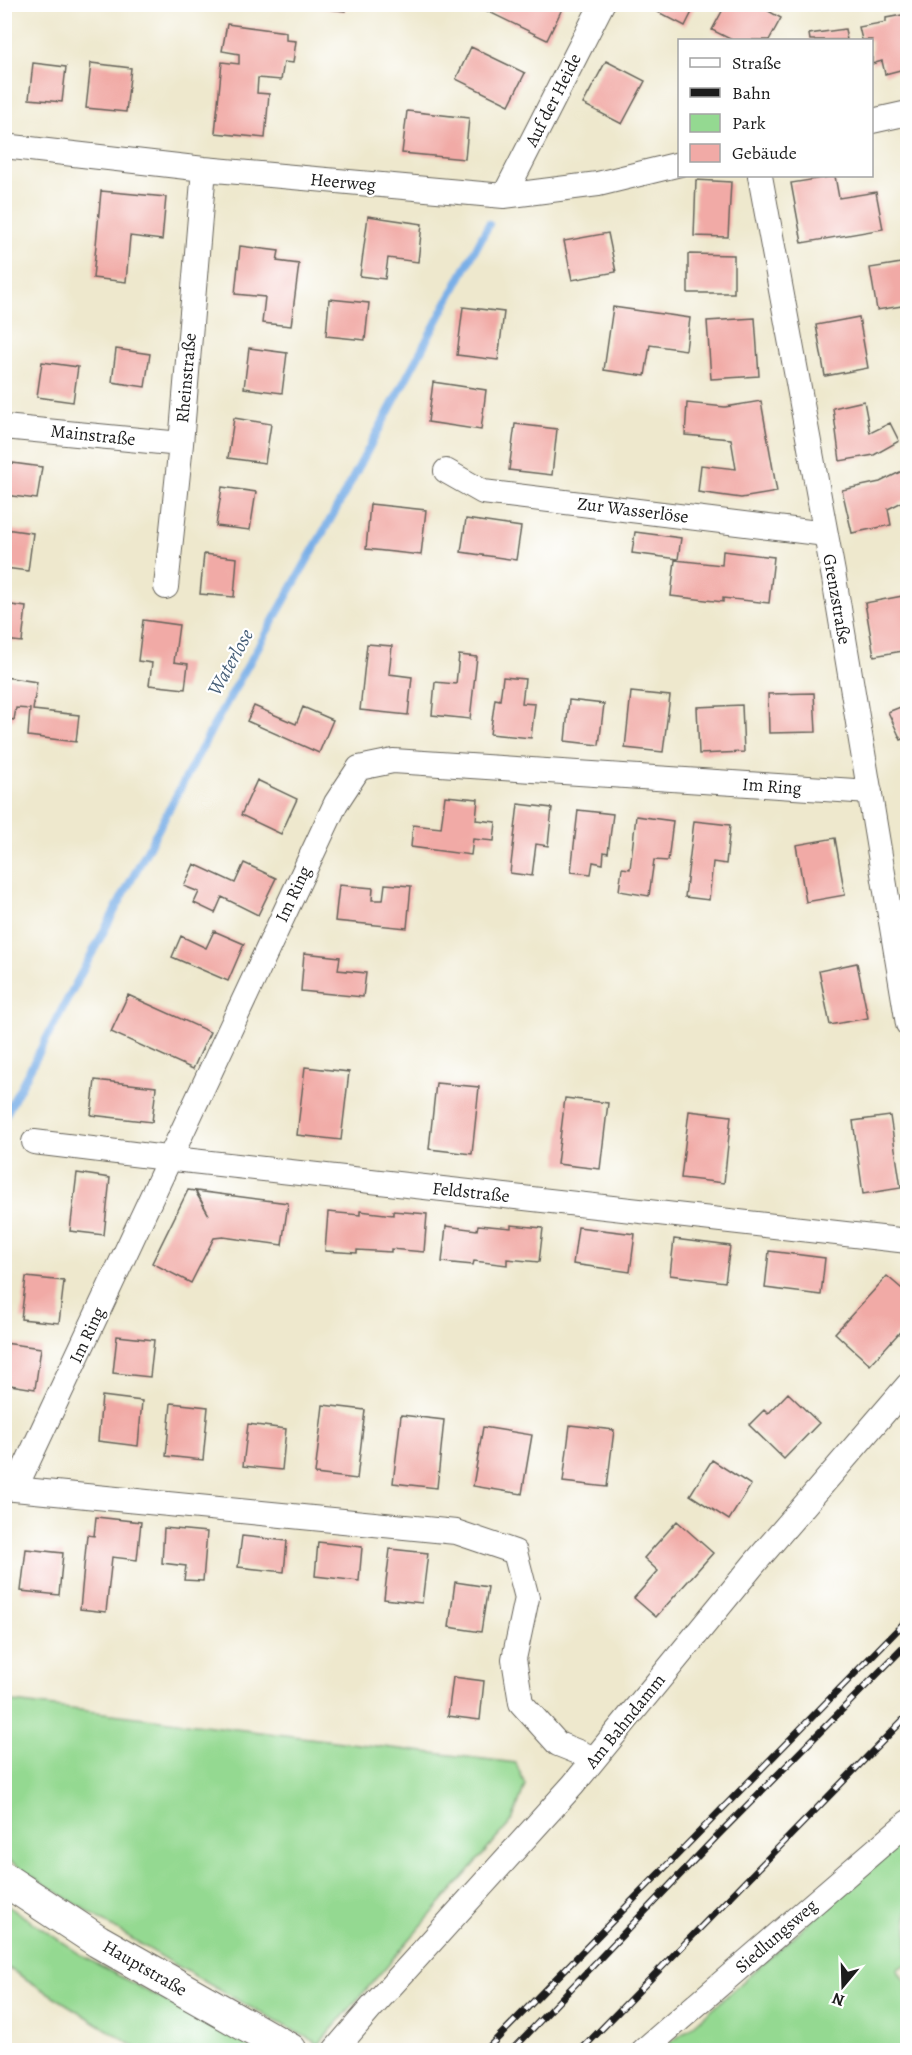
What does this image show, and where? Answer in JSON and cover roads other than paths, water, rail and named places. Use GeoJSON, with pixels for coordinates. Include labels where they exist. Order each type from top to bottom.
{"type":"FeatureCollection","features":[{"type":"Feature","properties":{"kind":"main road","name":"Hauptstraße"},"geometry":{"type":"LineString","coordinates":[[4,1879],[98,1941],[290,2050]]}},
{"type":"Feature","properties":{"kind":"street","name":"Auf der Heide"},"geometry":{"type":"LineString","coordinates":[[504,196],[603,4]]}},
{"type":"Feature","properties":{"kind":"street"},"geometry":{"type":"LineString","coordinates":[[873,120],[908,113]]}},
{"type":"Feature","properties":{"kind":"street","name":"Heerweg"},"geometry":{"type":"LineString","coordinates":[[4,146],[204,169],[504,196],[598,184],[678,164]]}},
{"type":"Feature","properties":{"kind":"street","name":"Rheinstraße"},"geometry":{"type":"LineString","coordinates":[[166,587],[181,444],[204,169]]}},
{"type":"Feature","properties":{"kind":"street","name":"Grenzstraße"},"geometry":{"type":"LineString","coordinates":[[760,177],[826,534],[908,1024]]}},
{"type":"Feature","properties":{"kind":"street","name":"Mainstraße"},"geometry":{"type":"LineString","coordinates":[[4,427],[181,444]]}},
{"type":"Feature","properties":{"kind":"street","name":"Zur Wasserlöse"},"geometry":{"type":"LineString","coordinates":[[446,471],[483,492],[826,534]]}},
{"type":"Feature","properties":{"kind":"street","name":"Im Ring"},"geometry":{"type":"LineString","coordinates":[[593,1758],[558,1744],[520,1703],[514,1659],[527,1598],[515,1552],[456,1532],[10,1488],[169,1159],[336,803],[358,768],[393,761],[870,792]]}},
{"type":"Feature","properties":{"kind":"street","name":"Feldstraße"},"geometry":{"type":"LineString","coordinates":[[34,1142],[908,1241]]}},
{"type":"Feature","properties":{"kind":"street","name":"Am Bahndamm"},"geometry":{"type":"LineString","coordinates":[[335,2050],[573,1785],[754,1564],[908,1385]]}},
{"type":"Feature","properties":{"kind":"street","name":"Siedlungsweg"},"geometry":{"type":"LineString","coordinates":[[644,2050],[908,1822]]}},
{"type":"Feature","properties":{"kind":"waterway","name":"Waterlose"},"geometry":{"type":"LineString","coordinates":[[4,1118],[214,725],[334,513],[489,224]]}},
{"type":"Feature","properties":{"kind":"railway"},"geometry":{"type":"LineString","coordinates":[[486,2050],[908,1619]]}},
{"type":"Feature","properties":{"kind":"railway"},"geometry":{"type":"LineString","coordinates":[[512,2050],[719,1834],[908,1643]]}},
{"type":"Feature","properties":{"kind":"railway"},"geometry":{"type":"LineString","coordinates":[[581,2050],[908,1715]]}}]}
